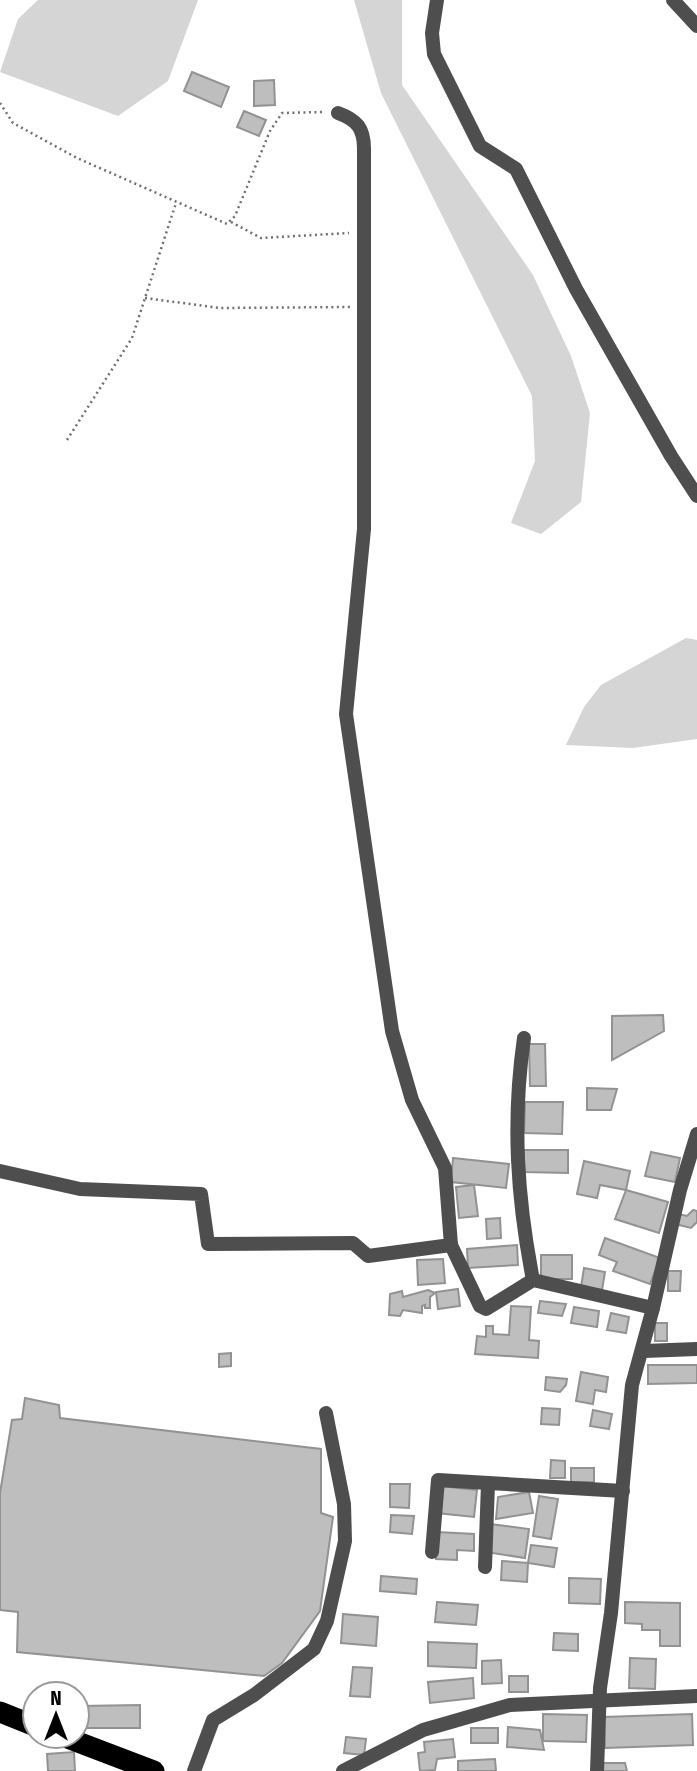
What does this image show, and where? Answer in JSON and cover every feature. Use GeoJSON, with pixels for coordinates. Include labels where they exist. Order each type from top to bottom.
{"type":"FeatureCollection","features":[{"type":"Feature","properties":{"kind":"highway"},"geometry":{"type":"LineString","coordinates":[[0,1712],[21,1720]]}},
{"type":"Feature","properties":{"kind":"highway"},"geometry":{"type":"LineString","coordinates":[[91,1747],[154,1771]]}},
{"type":"Feature","properties":{"kind":"street"},"geometry":{"type":"LineString","coordinates":[[437,0],[432,33],[434,54],[480,146],[516,169],[576,289],[671,456],[697,496]]}},
{"type":"Feature","properties":{"kind":"street"},"geometry":{"type":"LineString","coordinates":[[673,0],[697,26]]}},
{"type":"Feature","properties":{"kind":"street"},"geometry":{"type":"LineString","coordinates":[[338,113],[353,119],[364,137],[364,529],[346,715],[392,1031],[412,1100],[444,1168],[451,1245],[480,1306],[486,1309],[533,1280],[653,1308]]}},
{"type":"Feature","properties":{"kind":"street"},"geometry":{"type":"LineString","coordinates":[[524,1038],[518,1075],[517,1185],[533,1280]]}},
{"type":"Feature","properties":{"kind":"street"},"geometry":{"type":"LineString","coordinates":[[597,1771],[599,1700],[623,1492],[632,1385],[644,1351],[680,1190],[697,1134]]}},
{"type":"Feature","properties":{"kind":"street"},"geometry":{"type":"LineString","coordinates":[[0,1171],[80,1189],[201,1194],[208,1244],[353,1243],[368,1256],[451,1245]]}},
{"type":"Feature","properties":{"kind":"street"},"geometry":{"type":"LineString","coordinates":[[644,1351],[697,1349]]}},
{"type":"Feature","properties":{"kind":"street"},"geometry":{"type":"LineString","coordinates":[[194,1771],[213,1720],[254,1695],[314,1649],[327,1621],[345,1541],[344,1504],[326,1413]]}},
{"type":"Feature","properties":{"kind":"street"},"geometry":{"type":"LineString","coordinates":[[432,1552],[438,1480],[623,1492]]}},
{"type":"Feature","properties":{"kind":"street"},"geometry":{"type":"LineString","coordinates":[[485,1567],[488,1483]]}},
{"type":"Feature","properties":{"kind":"street"},"geometry":{"type":"LineString","coordinates":[[343,1771],[423,1730],[484,1710],[510,1705],[697,1696]]}},
{"type":"Feature","properties":{"kind":"path"},"geometry":{"type":"LineString","coordinates":[[0,103],[13,123],[77,158],[176,203],[227,224],[231,222],[261,238],[364,232]]}},
{"type":"Feature","properties":{"kind":"path"},"geometry":{"type":"LineString","coordinates":[[231,222],[282,113],[338,113]]}},
{"type":"Feature","properties":{"kind":"path"},"geometry":{"type":"LineString","coordinates":[[67,440],[132,338],[176,203]]}},
{"type":"Feature","properties":{"kind":"path"},"geometry":{"type":"LineString","coordinates":[[145,298],[220,308],[364,307]]}},
{"type":"Feature","properties":{"kind":"shaded area"},"geometry":{"type":"Polygon","coordinates":[[[38,0],[198,0],[168,81],[118,116],[0,72],[18,19],[38,0]]]}},
{"type":"Feature","properties":{"kind":"shaded area"},"geometry":{"type":"Polygon","coordinates":[[[354,0],[402,0],[402,85],[533,275],[571,356],[590,413],[581,502],[541,534],[511,523],[535,461],[532,396],[381,93],[354,0]]]}},
{"type":"Feature","properties":{"kind":"shaded area"},"geometry":{"type":"Polygon","coordinates":[[[686,638],[697,640],[697,739],[633,748],[566,745],[584,707],[601,685],[686,638]]]}},
{"type":"Feature","properties":{"kind":"building"},"geometry":{"type":"Polygon","coordinates":[[[192,72],[229,87],[221,107],[184,91],[192,72]]]}},
{"type":"Feature","properties":{"kind":"building"},"geometry":{"type":"Polygon","coordinates":[[[274,80],[275,105],[254,106],[254,81],[274,80]]]}},
{"type":"Feature","properties":{"kind":"building"},"geometry":{"type":"Polygon","coordinates":[[[244,111],[266,120],[259,136],[237,127],[244,111]]]}},
{"type":"Feature","properties":{"kind":"building"},"geometry":{"type":"Polygon","coordinates":[[[663,1015],[664,1031],[612,1060],[612,1016],[663,1015]]]}},
{"type":"Feature","properties":{"kind":"building"},"geometry":{"type":"Polygon","coordinates":[[[529,1044],[545,1044],[546,1086],[530,1086],[529,1044]]]}},
{"type":"Feature","properties":{"kind":"building"},"geometry":{"type":"Polygon","coordinates":[[[587,1088],[617,1089],[611,1110],[587,1110],[587,1088]]]}},
{"type":"Feature","properties":{"kind":"building"},"geometry":{"type":"Polygon","coordinates":[[[525,1102],[563,1102],[562,1134],[524,1133],[525,1102]]]}},
{"type":"Feature","properties":{"kind":"building"},"geometry":{"type":"Polygon","coordinates":[[[524,1150],[568,1150],[568,1173],[524,1172],[524,1150]]]}},
{"type":"Feature","properties":{"kind":"building"},"geometry":{"type":"Polygon","coordinates":[[[651,1152],[680,1158],[675,1182],[645,1176],[651,1152]]]}},
{"type":"Feature","properties":{"kind":"building"},"geometry":{"type":"Polygon","coordinates":[[[453,1158],[509,1164],[506,1188],[451,1182],[453,1158]]]}},
{"type":"Feature","properties":{"kind":"building"},"geometry":{"type":"Polygon","coordinates":[[[584,1161],[630,1171],[626,1190],[600,1185],[597,1198],[577,1194],[584,1161]]]}},
{"type":"Feature","properties":{"kind":"building"},"geometry":{"type":"Polygon","coordinates":[[[474,1185],[478,1216],[459,1218],[456,1187],[474,1185]]]}},
{"type":"Feature","properties":{"kind":"building"},"geometry":{"type":"Polygon","coordinates":[[[626,1190],[668,1202],[659,1233],[615,1219],[626,1190]]]}},
{"type":"Feature","properties":{"kind":"building"},"geometry":{"type":"Polygon","coordinates":[[[693,1210],[697,1211],[697,1222],[691,1228],[675,1224],[678,1214],[687,1216],[693,1210]]]}},
{"type":"Feature","properties":{"kind":"building"},"geometry":{"type":"Polygon","coordinates":[[[500,1218],[501,1238],[487,1239],[486,1219],[500,1218]]]}},
{"type":"Feature","properties":{"kind":"building"},"geometry":{"type":"Polygon","coordinates":[[[605,1238],[660,1258],[650,1284],[613,1271],[617,1262],[599,1255],[605,1238]]]}},
{"type":"Feature","properties":{"kind":"building"},"geometry":{"type":"Polygon","coordinates":[[[517,1245],[518,1265],[468,1268],[467,1249],[517,1245]]]}},
{"type":"Feature","properties":{"kind":"building"},"geometry":{"type":"Polygon","coordinates":[[[541,1255],[572,1255],[572,1279],[541,1279],[541,1255]]]}},
{"type":"Feature","properties":{"kind":"building"},"geometry":{"type":"Polygon","coordinates":[[[443,1259],[445,1283],[418,1285],[417,1260],[443,1259]]]}},
{"type":"Feature","properties":{"kind":"building"},"geometry":{"type":"Polygon","coordinates":[[[584,1268],[605,1272],[602,1290],[581,1287],[584,1268]]]}},
{"type":"Feature","properties":{"kind":"building"},"geometry":{"type":"Polygon","coordinates":[[[668,1271],[681,1271],[680,1291],[668,1291],[668,1271]]]}},
{"type":"Feature","properties":{"kind":"building"},"geometry":{"type":"Polygon","coordinates":[[[458,1289],[460,1306],[438,1309],[436,1292],[458,1289]]]}},
{"type":"Feature","properties":{"kind":"building"},"geometry":{"type":"Polygon","coordinates":[[[428,1290],[435,1293],[430,1297],[430,1308],[425,1308],[425,1305],[422,1306],[422,1313],[403,1310],[400,1316],[389,1315],[390,1294],[402,1291],[403,1297],[428,1290]]]}},
{"type":"Feature","properties":{"kind":"building"},"geometry":{"type":"Polygon","coordinates":[[[540,1301],[566,1304],[562,1316],[538,1313],[540,1301]]]}},
{"type":"Feature","properties":{"kind":"building"},"geometry":{"type":"Polygon","coordinates":[[[511,1306],[531,1307],[529,1340],[539,1341],[538,1358],[475,1354],[477,1336],[486,1337],[486,1326],[493,1326],[493,1334],[509,1335],[511,1306]]]}},
{"type":"Feature","properties":{"kind":"building"},"geometry":{"type":"Polygon","coordinates":[[[574,1307],[599,1311],[597,1327],[571,1323],[574,1307]]]}},
{"type":"Feature","properties":{"kind":"building"},"geometry":{"type":"Polygon","coordinates":[[[611,1313],[629,1317],[626,1333],[607,1330],[611,1313]]]}},
{"type":"Feature","properties":{"kind":"building"},"geometry":{"type":"Polygon","coordinates":[[[655,1323],[667,1323],[667,1341],[655,1341],[655,1323]]]}},
{"type":"Feature","properties":{"kind":"building"},"geometry":{"type":"Polygon","coordinates":[[[231,1353],[231,1366],[219,1367],[219,1354],[231,1353]]]}},
{"type":"Feature","properties":{"kind":"building"},"geometry":{"type":"Polygon","coordinates":[[[648,1365],[697,1365],[697,1383],[648,1384],[648,1365]]]}},
{"type":"Feature","properties":{"kind":"building"},"geometry":{"type":"Polygon","coordinates":[[[581,1372],[608,1377],[606,1392],[595,1390],[593,1404],[576,1401],[581,1372]]]}},
{"type":"Feature","properties":{"kind":"building"},"geometry":{"type":"Polygon","coordinates":[[[546,1377],[567,1379],[566,1385],[560,1392],[545,1390],[546,1377]]]}},
{"type":"Feature","properties":{"kind":"building"},"geometry":{"type":"Polygon","coordinates":[[[25,1398],[59,1405],[60,1418],[321,1449],[321,1513],[333,1517],[320,1611],[282,1663],[264,1676],[17,1652],[18,1612],[0,1610],[0,1493],[12,1420],[22,1419],[25,1398]]]}},
{"type":"Feature","properties":{"kind":"building"},"geometry":{"type":"Polygon","coordinates":[[[542,1408],[560,1409],[559,1425],[541,1424],[542,1408]]]}},
{"type":"Feature","properties":{"kind":"building"},"geometry":{"type":"Polygon","coordinates":[[[593,1410],[612,1414],[609,1429],[590,1426],[593,1410]]]}},
{"type":"Feature","properties":{"kind":"building"},"geometry":{"type":"Polygon","coordinates":[[[551,1460],[565,1461],[565,1478],[550,1478],[551,1460]]]}},
{"type":"Feature","properties":{"kind":"building"},"geometry":{"type":"Polygon","coordinates":[[[571,1468],[594,1468],[594,1482],[571,1482],[571,1468]]]}},
{"type":"Feature","properties":{"kind":"building"},"geometry":{"type":"Polygon","coordinates":[[[390,1484],[410,1484],[409,1508],[390,1507],[390,1484]]]}},
{"type":"Feature","properties":{"kind":"building"},"geometry":{"type":"Polygon","coordinates":[[[440,1486],[477,1490],[474,1517],[437,1513],[440,1486]]]}},
{"type":"Feature","properties":{"kind":"building"},"geometry":{"type":"Polygon","coordinates":[[[529,1492],[533,1513],[496,1519],[498,1497],[529,1492]]]}},
{"type":"Feature","properties":{"kind":"building"},"geometry":{"type":"Polygon","coordinates":[[[539,1496],[558,1499],[551,1539],[533,1536],[539,1496]]]}},
{"type":"Feature","properties":{"kind":"building"},"geometry":{"type":"Polygon","coordinates":[[[391,1515],[414,1516],[412,1534],[390,1532],[391,1515]]]}},
{"type":"Feature","properties":{"kind":"building"},"geometry":{"type":"Polygon","coordinates":[[[490,1524],[529,1529],[525,1558],[486,1552],[490,1524]]]}},
{"type":"Feature","properties":{"kind":"building"},"geometry":{"type":"Polygon","coordinates":[[[437,1532],[474,1534],[474,1551],[457,1550],[457,1560],[436,1559],[437,1532]]]}},
{"type":"Feature","properties":{"kind":"building"},"geometry":{"type":"Polygon","coordinates":[[[531,1545],[557,1548],[554,1567],[528,1563],[531,1545]]]}},
{"type":"Feature","properties":{"kind":"building"},"geometry":{"type":"Polygon","coordinates":[[[502,1561],[528,1563],[527,1582],[501,1580],[502,1561]]]}},
{"type":"Feature","properties":{"kind":"building"},"geometry":{"type":"Polygon","coordinates":[[[381,1576],[417,1579],[416,1594],[380,1591],[381,1576]]]}},
{"type":"Feature","properties":{"kind":"building"},"geometry":{"type":"Polygon","coordinates":[[[569,1578],[601,1579],[600,1604],[569,1603],[569,1578]]]}},
{"type":"Feature","properties":{"kind":"building"},"geometry":{"type":"Polygon","coordinates":[[[437,1602],[478,1605],[476,1625],[435,1622],[437,1602]]]}},
{"type":"Feature","properties":{"kind":"building"},"geometry":{"type":"Polygon","coordinates":[[[625,1602],[680,1603],[680,1646],[660,1646],[660,1630],[642,1630],[642,1624],[625,1623],[625,1602]]]}},
{"type":"Feature","properties":{"kind":"building"},"geometry":{"type":"Polygon","coordinates":[[[343,1614],[378,1617],[376,1646],[341,1643],[343,1614]]]}},
{"type":"Feature","properties":{"kind":"building"},"geometry":{"type":"Polygon","coordinates":[[[554,1633],[578,1634],[578,1651],[553,1650],[554,1633]]]}},
{"type":"Feature","properties":{"kind":"building"},"geometry":{"type":"Polygon","coordinates":[[[428,1642],[477,1644],[476,1668],[428,1666],[428,1642]]]}},
{"type":"Feature","properties":{"kind":"building"},"geometry":{"type":"Polygon","coordinates":[[[630,1658],[656,1659],[655,1689],[629,1688],[630,1658]]]}},
{"type":"Feature","properties":{"kind":"building"},"geometry":{"type":"Polygon","coordinates":[[[501,1660],[502,1683],[482,1684],[482,1661],[501,1660]]]}},
{"type":"Feature","properties":{"kind":"building"},"geometry":{"type":"Polygon","coordinates":[[[353,1667],[372,1668],[370,1697],[350,1696],[353,1667]]]}},
{"type":"Feature","properties":{"kind":"building"},"geometry":{"type":"Polygon","coordinates":[[[509,1676],[528,1676],[528,1692],[509,1692],[509,1676]]]}},
{"type":"Feature","properties":{"kind":"building"},"geometry":{"type":"Polygon","coordinates":[[[473,1678],[474,1698],[430,1703],[428,1682],[473,1678]]]}},
{"type":"Feature","properties":{"kind":"building"},"geometry":{"type":"Polygon","coordinates":[[[140,1705],[140,1728],[91,1728],[91,1706],[140,1705]]]}},
{"type":"Feature","properties":{"kind":"building"},"geometry":{"type":"Polygon","coordinates":[[[543,1714],[587,1715],[586,1742],[543,1741],[543,1714]]]}},
{"type":"Feature","properties":{"kind":"building"},"geometry":{"type":"Polygon","coordinates":[[[692,1714],[693,1745],[605,1748],[604,1717],[692,1714]]]}},
{"type":"Feature","properties":{"kind":"building"},"geometry":{"type":"Polygon","coordinates":[[[508,1727],[540,1730],[544,1750],[507,1747],[508,1727]]]}},
{"type":"Feature","properties":{"kind":"building"},"geometry":{"type":"Polygon","coordinates":[[[471,1728],[498,1728],[498,1743],[471,1743],[471,1728]]]}},
{"type":"Feature","properties":{"kind":"building"},"geometry":{"type":"Polygon","coordinates":[[[346,1737],[366,1739],[364,1755],[344,1753],[346,1737]]]}},
{"type":"Feature","properties":{"kind":"building"},"geometry":{"type":"Polygon","coordinates":[[[453,1739],[455,1757],[437,1759],[435,1770],[420,1771],[418,1753],[425,1752],[424,1742],[453,1739]]]}},
{"type":"Feature","properties":{"kind":"building"},"geometry":{"type":"Polygon","coordinates":[[[74,1752],[75,1771],[48,1771],[47,1754],[74,1752]]]}},
{"type":"Feature","properties":{"kind":"building"},"geometry":{"type":"Polygon","coordinates":[[[495,1759],[496,1771],[458,1771],[458,1761],[495,1759]]]}},
{"type":"Feature","properties":{"kind":"building"},"geometry":{"type":"Polygon","coordinates":[[[602,1763],[625,1763],[627,1771],[602,1771],[602,1763]]]}}]}
